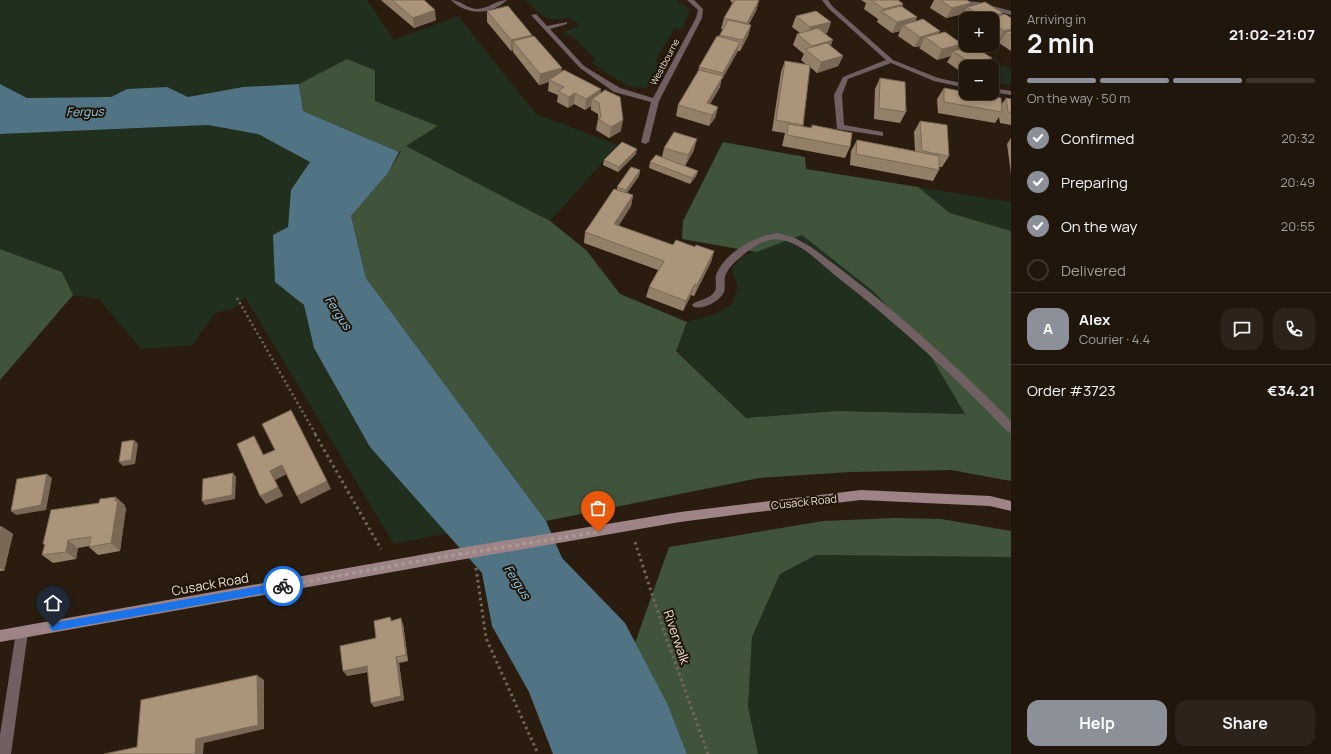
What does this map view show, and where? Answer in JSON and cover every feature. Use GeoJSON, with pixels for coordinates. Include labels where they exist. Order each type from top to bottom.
{"type":"FeatureCollection","features":[{"type":"Feature","properties":{"kind":"main road","name":"Cusack Road"},"geometry":{"type":"LineString","coordinates":[[0,636],[448,556],[680,517],[861,495],[990,501],[1011,506]]}},
{"type":"Feature","properties":{"kind":"street"},"geometry":{"type":"LineString","coordinates":[[454,0],[464,8],[477,12],[493,7],[504,0]]}},
{"type":"Feature","properties":{"kind":"street","name":"Westbourne"},"geometry":{"type":"LineString","coordinates":[[534,15],[582,67],[617,90],[655,101],[699,18],[701,10],[690,0]]}},
{"type":"Feature","properties":{"kind":"street"},"geometry":{"type":"LineString","coordinates":[[826,0],[830,7],[891,61],[936,80],[959,85]]}},
{"type":"Feature","properties":{"kind":"street"},"geometry":{"type":"LineString","coordinates":[[949,0],[978,4],[1011,13]]}},
{"type":"Feature","properties":{"kind":"street"},"geometry":{"type":"LineString","coordinates":[[546,28],[565,23]]}},
{"type":"Feature","properties":{"kind":"street"},"geometry":{"type":"LineString","coordinates":[[880,134],[840,127],[838,95],[845,78],[891,61]]}},
{"type":"Feature","properties":{"kind":"street"},"geometry":{"type":"LineString","coordinates":[[999,91],[1011,94]]}},
{"type":"Feature","properties":{"kind":"street"},"geometry":{"type":"LineString","coordinates":[[645,142],[655,101]]}},
{"type":"Feature","properties":{"kind":"street"},"geometry":{"type":"LineString","coordinates":[[697,305],[710,301],[720,291],[721,274],[734,258],[752,244],[778,236],[801,244],[876,302],[981,396],[1011,428]]}},
{"type":"Feature","properties":{"kind":"street"},"geometry":{"type":"LineString","coordinates":[[4,754],[22,632]]}},
{"type":"Feature","properties":{"kind":"path"},"geometry":{"type":"LineString","coordinates":[[237,298],[391,566]]}},
{"type":"Feature","properties":{"kind":"path","name":"Riverwalk"},"geometry":{"type":"LineString","coordinates":[[630,526],[666,637],[708,754]]}},
{"type":"Feature","properties":{"kind":"path"},"geometry":{"type":"LineString","coordinates":[[474,552],[486,638],[538,754]]}},
{"type":"Feature","properties":{"kind":"green space"},"geometry":{"type":"Polygon","coordinates":[[[0,0],[367,0],[394,40],[458,16],[536,114],[618,145],[550,221],[406,146],[438,126],[375,101],[375,70],[347,59],[299,84],[243,87],[188,97],[167,87],[127,89],[111,97],[27,98],[0,84],[0,0]]]}},
{"type":"Feature","properties":{"kind":"green space"},"geometry":{"type":"Polygon","coordinates":[[[526,0],[676,0],[689,8],[689,12],[682,30],[675,28],[655,61],[661,63],[650,86],[642,88],[627,85],[619,81],[591,62],[596,60],[571,35],[565,36],[563,32],[580,26],[570,17],[550,19],[537,11],[526,0]]]}},
{"type":"Feature","properties":{"kind":"green space"},"geometry":{"type":"Polygon","coordinates":[[[347,59],[375,70],[375,101],[438,126],[406,146],[550,221],[586,250],[620,294],[687,322],[676,351],[746,418],[837,411],[965,414],[927,350],[874,292],[802,235],[756,252],[682,239],[683,221],[723,142],[805,157],[806,169],[918,187],[950,213],[1011,231],[1011,481],[951,470],[850,472],[759,478],[546,521],[366,278],[351,216],[388,173],[401,151],[399,152],[303,111],[299,84],[347,59]]]}},
{"type":"Feature","properties":{"kind":"green space"},"geometry":{"type":"Polygon","coordinates":[[[1005,66],[1011,71],[1011,85],[999,83],[999,68],[1005,66]]]}},
{"type":"Feature","properties":{"kind":"green space"},"geometry":{"type":"Polygon","coordinates":[[[208,125],[258,134],[310,162],[291,190],[288,227],[275,282],[304,305],[314,348],[370,447],[448,533],[394,544],[245,297],[233,309],[215,313],[192,345],[141,349],[99,299],[73,295],[62,272],[0,249],[0,134],[208,125]]]}},
{"type":"Feature","properties":{"kind":"green space"},"geometry":{"type":"Polygon","coordinates":[[[918,187],[1011,202],[1011,231],[950,213],[918,187]]]}},
{"type":"Feature","properties":{"kind":"green space"},"geometry":{"type":"Polygon","coordinates":[[[802,234],[874,292],[927,350],[966,414],[837,411],[746,418],[676,350],[687,322],[712,315],[732,305],[738,286],[731,269],[743,256],[802,234]]]}},
{"type":"Feature","properties":{"kind":"green space"},"geometry":{"type":"Polygon","coordinates":[[[0,249],[62,272],[73,295],[0,380],[0,249]]]}},
{"type":"Feature","properties":{"kind":"green space"},"geometry":{"type":"Polygon","coordinates":[[[895,518],[941,519],[1011,531],[1011,557],[816,555],[780,574],[752,637],[748,706],[758,754],[687,754],[668,705],[635,643],[669,547],[823,521],[895,518]]]}},
{"type":"Feature","properties":{"kind":"green space"},"geometry":{"type":"Polygon","coordinates":[[[816,555],[1011,557],[1011,754],[758,754],[748,706],[752,637],[780,574],[816,555]]]}},
{"type":"Feature","properties":{"kind":"water","name":"Fergus"},"geometry":{"type":"Polygon","coordinates":[[[0,84],[27,98],[111,97],[127,89],[167,87],[188,97],[243,87],[299,84],[303,111],[399,152],[388,173],[351,216],[366,278],[546,521],[562,558],[625,623],[668,705],[687,754],[553,754],[529,692],[492,626],[482,573],[370,447],[314,348],[304,305],[275,282],[273,235],[288,227],[291,190],[310,162],[258,134],[208,125],[0,134],[0,84]]]}},
{"type":"Feature","properties":{"kind":"building"},"geometry":{"type":"Polygon","coordinates":[[[392,0],[424,0],[435,10],[413,18],[392,0]]]}},
{"type":"Feature","properties":{"kind":"building"},"geometry":{"type":"Polygon","coordinates":[[[735,0],[759,0],[747,23],[724,18],[735,0]]]}},
{"type":"Feature","properties":{"kind":"building"},"geometry":{"type":"Polygon","coordinates":[[[871,0],[898,0],[903,4],[884,9],[871,0]]]}},
{"type":"Feature","properties":{"kind":"building"},"geometry":{"type":"Polygon","coordinates":[[[940,0],[967,0],[971,3],[952,8],[940,0]]]}},
{"type":"Feature","properties":{"kind":"building"},"geometry":{"type":"Polygon","coordinates":[[[985,2],[1003,13],[975,12],[967,7],[985,2]]]}},
{"type":"Feature","properties":{"kind":"building"},"geometry":{"type":"Polygon","coordinates":[[[508,6],[532,35],[511,40],[487,11],[508,6]]]}},
{"type":"Feature","properties":{"kind":"building"},"geometry":{"type":"Polygon","coordinates":[[[901,6],[917,17],[897,22],[881,11],[901,6]]]}},
{"type":"Feature","properties":{"kind":"building"},"geometry":{"type":"Polygon","coordinates":[[[816,11],[831,22],[810,27],[796,16],[816,11]]]}},
{"type":"Feature","properties":{"kind":"building"},"geometry":{"type":"Polygon","coordinates":[[[1005,14],[1011,18],[1011,29],[1004,31],[999,28],[999,16],[1005,14]]]}},
{"type":"Feature","properties":{"kind":"building"},"geometry":{"type":"Polygon","coordinates":[[[923,19],[940,31],[920,37],[903,25],[923,19]]]}},
{"type":"Feature","properties":{"kind":"building"},"geometry":{"type":"Polygon","coordinates":[[[728,20],[751,25],[743,40],[720,35],[728,20]]]}},
{"type":"Feature","properties":{"kind":"building"},"geometry":{"type":"Polygon","coordinates":[[[818,28],[833,40],[812,46],[797,34],[818,28]]]}},
{"type":"Feature","properties":{"kind":"building"},"geometry":{"type":"Polygon","coordinates":[[[1011,31],[1011,36],[1006,32],[1011,31]]]}},
{"type":"Feature","properties":{"kind":"building"},"geometry":{"type":"Polygon","coordinates":[[[945,32],[959,42],[959,45],[942,49],[925,37],[945,32]]]}},
{"type":"Feature","properties":{"kind":"building"},"geometry":{"type":"Polygon","coordinates":[[[534,36],[562,68],[540,74],[513,41],[534,36]]]}},
{"type":"Feature","properties":{"kind":"building"},"geometry":{"type":"Polygon","coordinates":[[[717,36],[740,42],[723,73],[699,67],[717,36]]]}},
{"type":"Feature","properties":{"kind":"building"},"geometry":{"type":"Polygon","coordinates":[[[827,43],[843,56],[821,62],[805,49],[827,43]]]}},
{"type":"Feature","properties":{"kind":"building"},"geometry":{"type":"Polygon","coordinates":[[[959,50],[959,52],[982,52],[992,58],[985,60],[966,60],[953,51],[959,50]]]}},
{"type":"Feature","properties":{"kind":"building"},"geometry":{"type":"Polygon","coordinates":[[[785,61],[810,65],[803,125],[776,120],[785,61]]]}},
{"type":"Feature","properties":{"kind":"building"},"geometry":{"type":"Polygon","coordinates":[[[564,70],[601,89],[586,99],[575,93],[569,97],[558,91],[564,87],[549,80],[564,70]]]}},
{"type":"Feature","properties":{"kind":"building"},"geometry":{"type":"Polygon","coordinates":[[[699,70],[723,76],[707,103],[718,107],[712,115],[678,105],[699,70]]]}},
{"type":"Feature","properties":{"kind":"building"},"geometry":{"type":"Polygon","coordinates":[[[880,78],[905,82],[906,112],[879,108],[880,78]]]}},
{"type":"Feature","properties":{"kind":"building"},"geometry":{"type":"Polygon","coordinates":[[[944,88],[959,91],[959,100],[999,100],[999,98],[1001,98],[1002,112],[944,102],[944,88]]]}},
{"type":"Feature","properties":{"kind":"building"},"geometry":{"type":"Polygon","coordinates":[[[605,90],[620,97],[623,120],[611,127],[598,119],[601,117],[599,103],[592,99],[605,90]]]}},
{"type":"Feature","properties":{"kind":"building"},"geometry":{"type":"Polygon","coordinates":[[[1006,98],[1011,99],[1011,113],[1008,112],[1006,98]]]}},
{"type":"Feature","properties":{"kind":"building"},"geometry":{"type":"Polygon","coordinates":[[[920,121],[947,125],[949,156],[922,151],[920,121]]]}},
{"type":"Feature","properties":{"kind":"building"},"geometry":{"type":"Polygon","coordinates":[[[788,124],[812,128],[812,125],[852,133],[850,147],[787,135],[788,124]]]}},
{"type":"Feature","properties":{"kind":"building"},"geometry":{"type":"Polygon","coordinates":[[[674,132],[697,139],[688,155],[664,148],[674,132]]]}},
{"type":"Feature","properties":{"kind":"building"},"geometry":{"type":"Polygon","coordinates":[[[857,140],[939,156],[939,170],[856,154],[857,140]]]}},
{"type":"Feature","properties":{"kind":"building"},"geometry":{"type":"Polygon","coordinates":[[[622,142],[637,149],[619,167],[604,160],[622,142]]]}},
{"type":"Feature","properties":{"kind":"building"},"geometry":{"type":"Polygon","coordinates":[[[656,155],[698,171],[692,178],[650,162],[656,155]]]}},
{"type":"Feature","properties":{"kind":"building"},"geometry":{"type":"Polygon","coordinates":[[[631,167],[640,170],[626,190],[617,187],[631,167]]]}},
{"type":"Feature","properties":{"kind":"building"},"geometry":{"type":"Polygon","coordinates":[[[614,189],[633,195],[614,224],[673,245],[676,240],[695,247],[696,245],[714,251],[697,285],[695,284],[686,301],[649,287],[664,261],[585,232],[614,189]]]}},
{"type":"Feature","properties":{"kind":"building"},"geometry":{"type":"Polygon","coordinates":[[[291,410],[327,481],[297,496],[282,465],[270,471],[278,487],[260,496],[237,444],[254,436],[263,455],[275,450],[262,424],[291,410]]]}},
{"type":"Feature","properties":{"kind":"building"},"geometry":{"type":"Polygon","coordinates":[[[134,440],[131,460],[119,462],[122,442],[134,440]]]}},
{"type":"Feature","properties":{"kind":"building"},"geometry":{"type":"Polygon","coordinates":[[[233,473],[232,495],[202,501],[203,479],[233,473]]]}},
{"type":"Feature","properties":{"kind":"building"},"geometry":{"type":"Polygon","coordinates":[[[47,474],[41,505],[11,511],[17,479],[47,474]]]}},
{"type":"Feature","properties":{"kind":"building"},"geometry":{"type":"Polygon","coordinates":[[[116,497],[115,501],[118,500],[111,543],[89,547],[91,537],[68,540],[66,552],[42,555],[51,510],[99,503],[100,499],[116,497]]]}},
{"type":"Feature","properties":{"kind":"building"},"geometry":{"type":"Polygon","coordinates":[[[390,617],[391,621],[401,618],[406,655],[396,657],[401,696],[371,703],[367,666],[343,671],[340,646],[376,638],[374,621],[390,617]]]}},
{"type":"Feature","properties":{"kind":"building"},"geometry":{"type":"Polygon","coordinates":[[[257,675],[258,725],[196,739],[195,754],[104,754],[137,747],[141,700],[257,675]]]}},
{"type":"Feature","properties":{"kind":"way so far"},"geometry":{"type":"LineString","coordinates":[[283,586],[448,556],[598,532]]}},
{"type":"Feature","properties":{"kind":"route"},"geometry":{"type":"LineString","coordinates":[[53,627],[283,586]]}}]}
